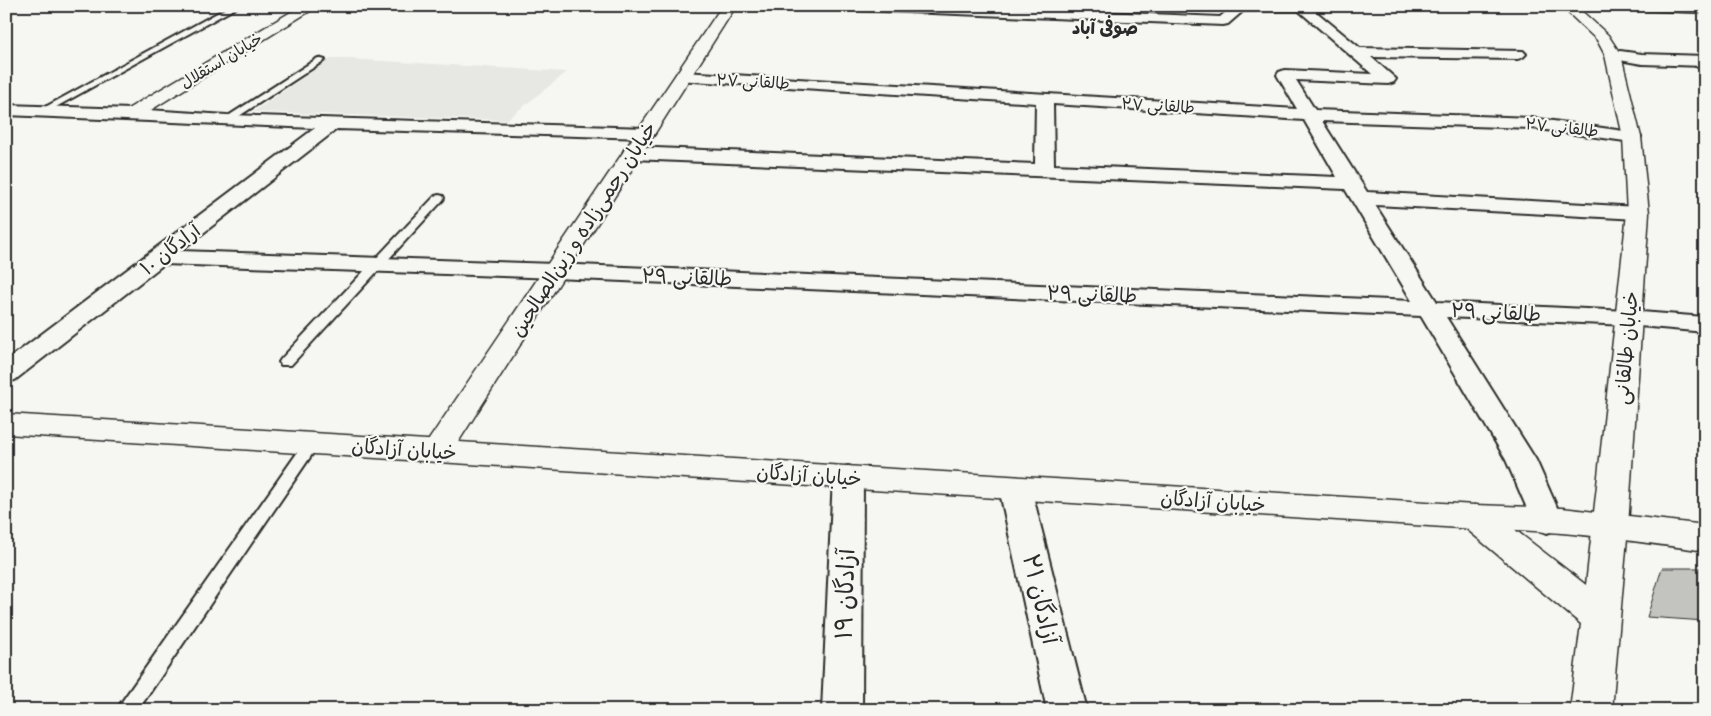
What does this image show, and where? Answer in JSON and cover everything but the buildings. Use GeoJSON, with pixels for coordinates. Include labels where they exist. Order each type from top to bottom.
{"type":"FeatureCollection","features":[{"type":"Feature","properties":{"kind":"main road","name":"خیابان استقلال"},"geometry":{"type":"LineString","coordinates":[[132,114],[310,6]]}},
{"type":"Feature","properties":{"kind":"main road","name":"خیابان رحمی‌زاده و زین‌الصالحین"},"geometry":{"type":"LineString","coordinates":[[437,452],[729,6]]}},
{"type":"Feature","properties":{"kind":"main road","name":"خیابان طالقانی"},"geometry":{"type":"LineString","coordinates":[[1568,6],[1603,38],[1613,55],[1632,137],[1638,213],[1606,525],[1601,618],[1592,710]]}},
{"type":"Feature","properties":{"kind":"main road"},"geometry":{"type":"LineString","coordinates":[[1641,6],[1705,9]]}},
{"type":"Feature","properties":{"kind":"main road","name":"خیابان آزادگان"},"geometry":{"type":"LineString","coordinates":[[6,424],[1606,525]]}},
{"type":"Feature","properties":{"kind":"main road"},"geometry":{"type":"LineString","coordinates":[[1483,517],[1596,527],[1606,525],[1705,538]]}},
{"type":"Feature","properties":{"kind":"main road"},"geometry":{"type":"LineString","coordinates":[[1483,517],[1601,618]]}},
{"type":"Feature","properties":{"kind":"street"},"geometry":{"type":"LineString","coordinates":[[858,6],[1223,21],[1240,7],[1319,6]]}},
{"type":"Feature","properties":{"kind":"street"},"geometry":{"type":"LineString","coordinates":[[1301,6],[1388,79],[1285,75],[1521,460],[1547,521]]}},
{"type":"Feature","properties":{"kind":"street"},"geometry":{"type":"LineString","coordinates":[[1356,52],[1518,54]]}},
{"type":"Feature","properties":{"kind":"street"},"geometry":{"type":"LineString","coordinates":[[1613,55],[1642,59],[1705,61]]}},
{"type":"Feature","properties":{"kind":"street","name":"طالقانی ۲۷"},"geometry":{"type":"LineString","coordinates":[[683,76],[1309,115],[1532,123],[1632,137]]}},
{"type":"Feature","properties":{"kind":"street"},"geometry":{"type":"LineString","coordinates":[[1044,98],[1045,170]]}},
{"type":"Feature","properties":{"kind":"street"},"geometry":{"type":"LineString","coordinates":[[6,110],[132,114],[227,120],[646,132]]}},
{"type":"Feature","properties":{"kind":"street","name":"آرادگان ۱۰"},"geometry":{"type":"LineString","coordinates":[[6,374],[333,123]]}},
{"type":"Feature","properties":{"kind":"street"},"geometry":{"type":"LineString","coordinates":[[632,153],[1045,170],[1356,190],[1638,213]]}},
{"type":"Feature","properties":{"kind":"street","name":"طالقانی ۲۹"},"geometry":{"type":"LineString","coordinates":[[159,257],[555,271],[1428,309],[1628,318],[1705,325]]}},
{"type":"Feature","properties":{"kind":"street","name":"آزادگان ۱۹"},"geometry":{"type":"LineString","coordinates":[[842,710],[848,477]]}},
{"type":"Feature","properties":{"kind":"street","name":"آزادگان ۲۱"},"geometry":{"type":"LineString","coordinates":[[1015,488],[1067,710]]}},
{"type":"Feature","properties":{"kind":"lane"},"geometry":{"type":"LineString","coordinates":[[42,111],[236,6]]}},
{"type":"Feature","properties":{"kind":"lane"},"geometry":{"type":"LineString","coordinates":[[227,120],[321,60]]}},
{"type":"Feature","properties":{"kind":"lane"},"geometry":{"type":"LineString","coordinates":[[286,362],[439,198]]}},
{"type":"Feature","properties":{"kind":"lane"},"geometry":{"type":"LineString","coordinates":[[126,710],[312,443]]}},
{"type":"Feature","properties":{"kind":"shaded area"},"geometry":{"type":"Polygon","coordinates":[[[332,58],[567,72],[506,120],[253,112],[332,58]]]}},
{"type":"Feature","properties":{"kind":"district","name":"صوفی آباد"},"geometry":{"type":"Point","coordinates":[1105,28]}}]}
